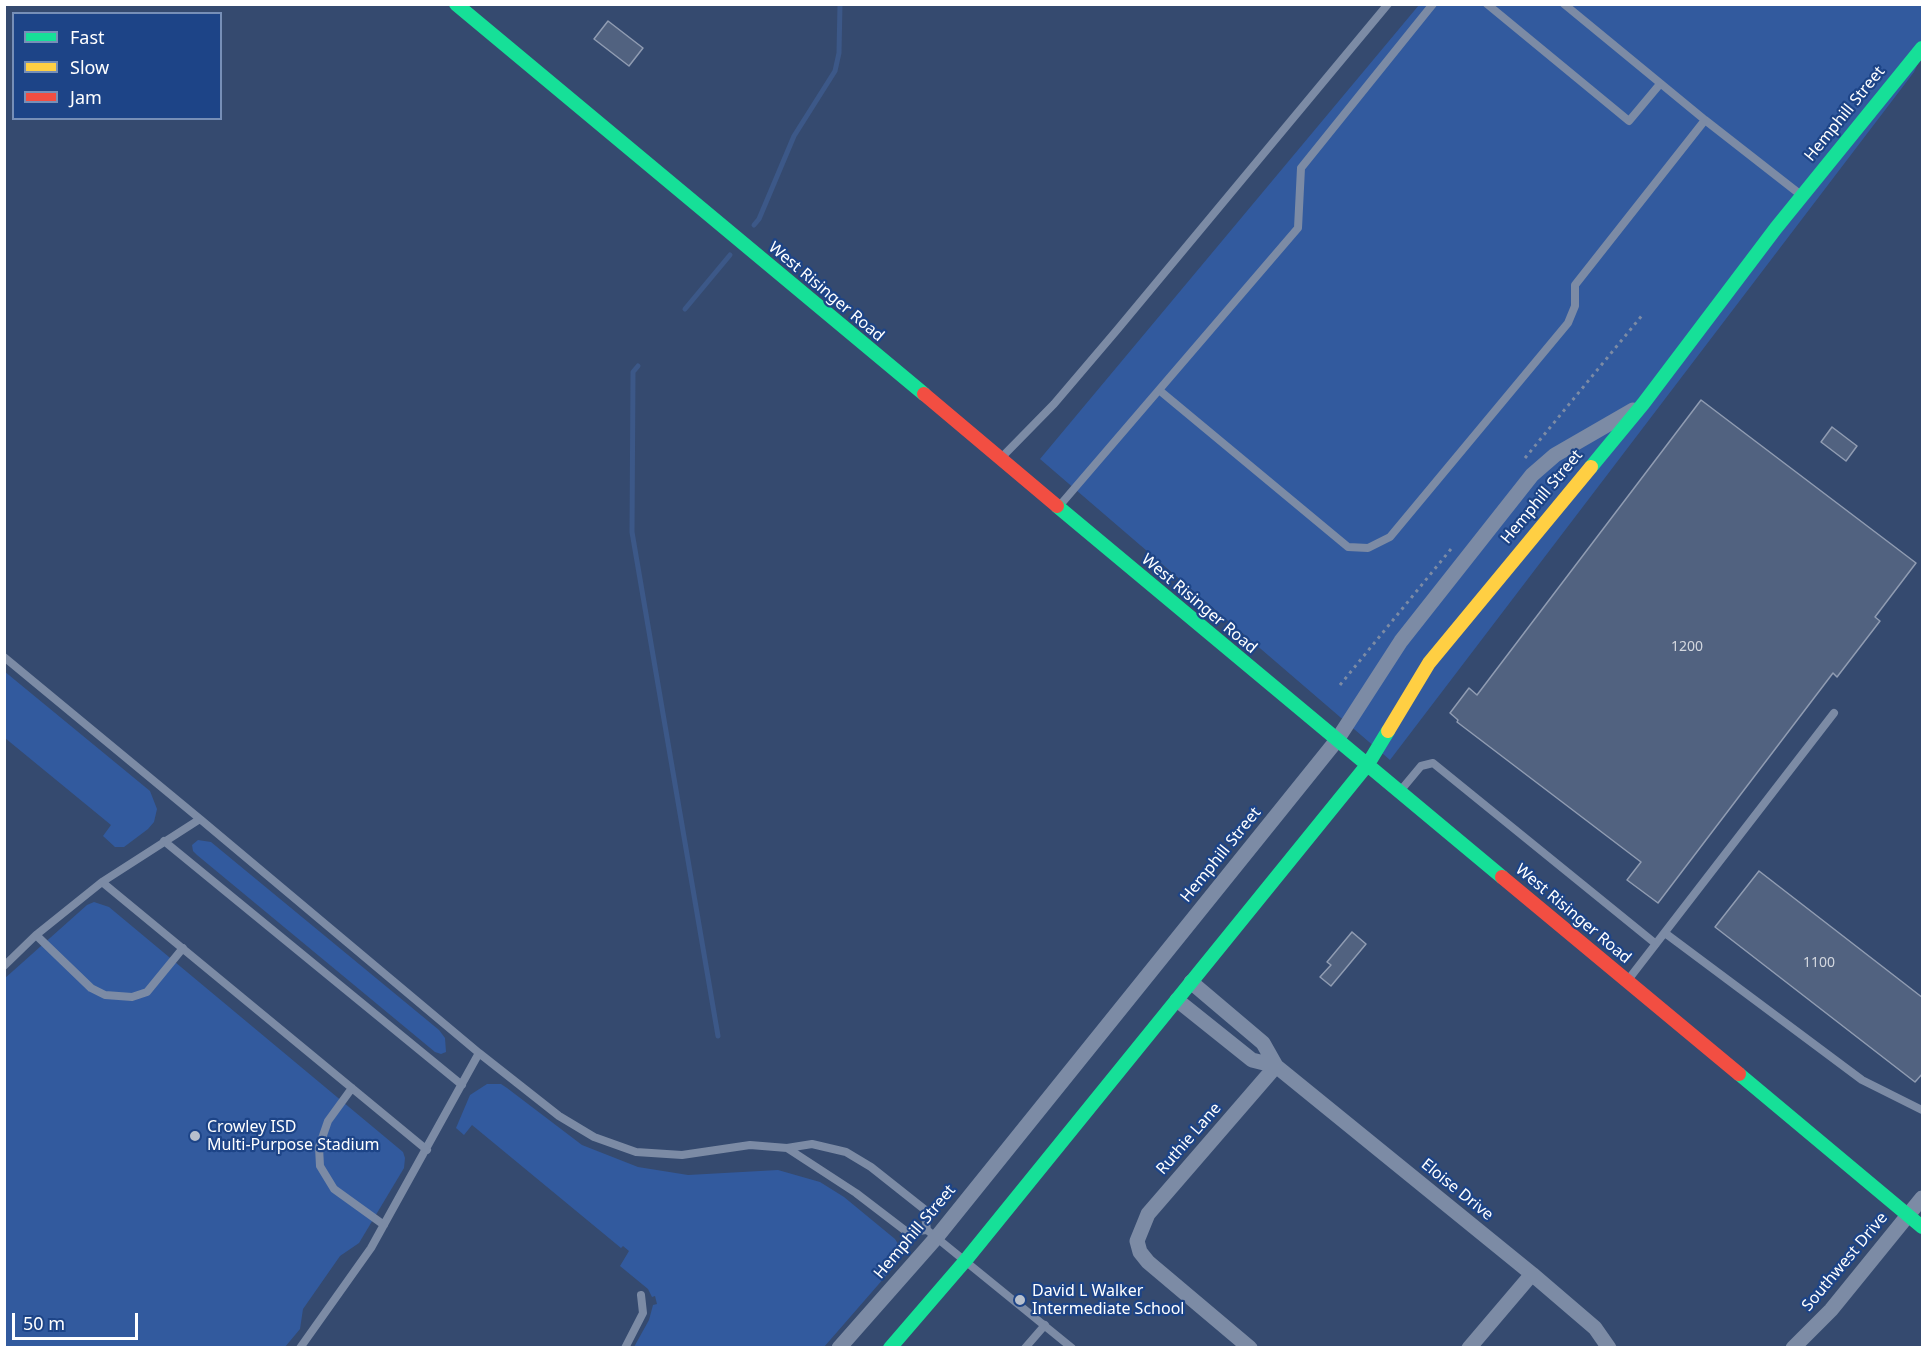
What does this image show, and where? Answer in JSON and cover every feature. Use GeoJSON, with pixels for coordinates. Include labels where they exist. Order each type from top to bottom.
{"type":"FeatureCollection","features":[{"type":"Feature","properties":{"kind":"street","name":"West Risinger Road"},"geometry":{"type":"LineString","coordinates":[[456,4],[1336,740],[1923,1227]]}},
{"type":"Feature","properties":{"kind":"street","name":"Hemphill Street"},"geometry":{"type":"LineString","coordinates":[[890,1347],[965,1261],[1368,765],[1429,663],[1643,404],[1802,196],[1923,48]]}},
{"type":"Feature","properties":{"kind":"street","name":"Hemphill Street"},"geometry":{"type":"LineString","coordinates":[[839,1347],[1336,740],[1401,641],[1532,475],[1555,454],[1643,404]]}},
{"type":"Feature","properties":{"kind":"street","name":"Eloise Drive"},"geometry":{"type":"LineString","coordinates":[[1191,982],[1263,1043],[1276,1066],[1595,1328],[1609,1347]]}},
{"type":"Feature","properties":{"kind":"street","name":"Eloise Drive"},"geometry":{"type":"LineString","coordinates":[[1177,1000],[1252,1060],[1276,1066]]}},
{"type":"Feature","properties":{"kind":"street","name":"Ruthie Lane"},"geometry":{"type":"LineString","coordinates":[[1250,1347],[1148,1262],[1140,1252],[1137,1241],[1149,1214],[1276,1066]]}},
{"type":"Feature","properties":{"kind":"street","name":"Southwest Drive"},"geometry":{"type":"LineString","coordinates":[[1793,1347],[1831,1311],[1923,1197]]}},
{"type":"Feature","properties":{"kind":"street"},"geometry":{"type":"LineString","coordinates":[[1469,1347],[1532,1275]]}},
{"type":"Feature","properties":{"kind":"lane"},"geometry":{"type":"LineString","coordinates":[[1000,459],[1054,404],[1388,4]]}},
{"type":"Feature","properties":{"kind":"lane"},"geometry":{"type":"LineString","coordinates":[[1058,507],[1298,228],[1301,168],[1433,4]]}},
{"type":"Feature","properties":{"kind":"lane"},"geometry":{"type":"LineString","coordinates":[[1487,4],[1629,121],[1660,84]]}},
{"type":"Feature","properties":{"kind":"lane"},"geometry":{"type":"LineString","coordinates":[[1564,4],[1660,84],[1802,196]]}},
{"type":"Feature","properties":{"kind":"lane"},"geometry":{"type":"LineString","coordinates":[[1159,390],[1348,547],[1368,548],[1390,537],[1568,323],[1575,306],[1575,285],[1705,120]]}},
{"type":"Feature","properties":{"kind":"lane"},"geometry":{"type":"LineString","coordinates":[[4,657],[479,1053],[559,1116],[594,1137],[636,1152],[682,1155],[750,1145],[787,1148],[812,1144],[846,1152],[871,1167],[924,1209],[932,1234],[1072,1347]]}},
{"type":"Feature","properties":{"kind":"lane"},"geometry":{"type":"LineString","coordinates":[[1627,981],[1834,712]]}},
{"type":"Feature","properties":{"kind":"lane"},"geometry":{"type":"LineString","coordinates":[[1400,792],[1421,766],[1433,763],[1656,944]]}},
{"type":"Feature","properties":{"kind":"lane"},"geometry":{"type":"LineString","coordinates":[[4,966],[36,935],[102,882],[200,819]]}},
{"type":"Feature","properties":{"kind":"lane"},"geometry":{"type":"LineString","coordinates":[[164,841],[462,1085]]}},
{"type":"Feature","properties":{"kind":"lane"},"geometry":{"type":"LineString","coordinates":[[102,882],[427,1150]]}},
{"type":"Feature","properties":{"kind":"lane"},"geometry":{"type":"LineString","coordinates":[[1665,933],[1862,1080],[1923,1110]]}},
{"type":"Feature","properties":{"kind":"lane"},"geometry":{"type":"LineString","coordinates":[[36,935],[91,988],[105,995],[132,998],[147,992],[183,948]]}},
{"type":"Feature","properties":{"kind":"lane"},"geometry":{"type":"LineString","coordinates":[[300,1347],[371,1248],[479,1053]]}},
{"type":"Feature","properties":{"kind":"lane"},"geometry":{"type":"LineString","coordinates":[[352,1088],[328,1121],[319,1147],[320,1167],[334,1189],[384,1225]]}},
{"type":"Feature","properties":{"kind":"lane"},"geometry":{"type":"LineString","coordinates":[[787,1148],[856,1193],[907,1232],[932,1234]]}},
{"type":"Feature","properties":{"kind":"lane"},"geometry":{"type":"LineString","coordinates":[[624,1347],[644,1313],[640,1295]]}},
{"type":"Feature","properties":{"kind":"lane"},"geometry":{"type":"LineString","coordinates":[[1025,1347],[1045,1326]]}},
{"type":"Feature","properties":{"kind":"shaded area"},"geometry":{"type":"Polygon","coordinates":[[[1419,5],[1922,5],[1922,55],[1914,72],[1390,760],[1040,459],[1419,5]]]}},
{"type":"Feature","properties":{"kind":"shaded area"},"geometry":{"type":"Polygon","coordinates":[[[4,671],[150,791],[157,809],[154,822],[148,829],[124,847],[115,847],[103,836],[111,825],[5,738],[4,671]]]}},
{"type":"Feature","properties":{"kind":"shaded area"},"geometry":{"type":"Polygon","coordinates":[[[198,840],[211,842],[439,1030],[445,1038],[446,1052],[441,1054],[435,1052],[197,855],[192,845],[198,840]]]}},
{"type":"Feature","properties":{"kind":"shaded area","name":"Crowley ISD Multi-Purpose Stadium"},"geometry":{"type":"Polygon","coordinates":[[[94,902],[109,907],[403,1152],[404,1168],[359,1243],[340,1256],[303,1309],[300,1329],[285,1347],[5,1347],[4,979],[87,905],[94,902]]]}},
{"type":"Feature","properties":{"kind":"shaded area"},"geometry":{"type":"Polygon","coordinates":[[[487,1084],[501,1084],[582,1145],[638,1167],[688,1175],[778,1170],[820,1182],[844,1197],[895,1239],[900,1247],[898,1262],[824,1347],[634,1347],[649,1320],[653,1305],[657,1304],[655,1296],[652,1297],[648,1289],[620,1266],[629,1251],[623,1246],[621,1248],[472,1125],[464,1135],[456,1128],[470,1095],[487,1084]]]}},
{"type":"Feature","properties":{"kind":"building"},"geometry":{"type":"Polygon","coordinates":[[[608,21],[643,48],[629,66],[594,39],[608,21]]]}},
{"type":"Feature","properties":{"kind":"building"},"geometry":{"type":"Polygon","coordinates":[[[1701,400],[1916,563],[1875,617],[1880,621],[1837,677],[1833,673],[1658,903],[1627,880],[1641,862],[1457,722],[1458,720],[1450,713],[1469,688],[1477,695],[1701,400]]]}},
{"type":"Feature","properties":{"kind":"building"},"geometry":{"type":"Polygon","coordinates":[[[1832,427],[1857,446],[1846,461],[1821,442],[1832,427]]]}},
{"type":"Feature","properties":{"kind":"building"},"geometry":{"type":"Polygon","coordinates":[[[1759,871],[1923,998],[1923,1073],[1915,1082],[1715,927],[1759,871]]]}},
{"type":"Feature","properties":{"kind":"building"},"geometry":{"type":"Polygon","coordinates":[[[1352,932],[1366,944],[1331,986],[1320,977],[1331,965],[1327,962],[1352,932]]]}},
{"type":"Feature","properties":{"kind":"waterway"},"geometry":{"type":"LineString","coordinates":[[754,225],[759,219],[794,136],[835,71],[839,53],[840,4]]}},
{"type":"Feature","properties":{"kind":"waterway"},"geometry":{"type":"LineString","coordinates":[[685,309],[730,255]]}},
{"type":"Feature","properties":{"kind":"waterway"},"geometry":{"type":"LineString","coordinates":[[638,366],[633,372],[632,532],[718,1036]]}},
{"type":"Feature","properties":{"kind":"traffic: fast"},"geometry":{"type":"LineString","coordinates":[[456,4],[924,394]]}},
{"type":"Feature","properties":{"kind":"traffic: fast"},"geometry":{"type":"LineString","coordinates":[[1591,467],[1643,404],[1776,228],[1922,48]]}},
{"type":"Feature","properties":{"kind":"traffic: fast"},"geometry":{"type":"LineString","coordinates":[[1057,506],[1502,877]]}},
{"type":"Feature","properties":{"kind":"traffic: fast"},"geometry":{"type":"LineString","coordinates":[[890,1348],[965,1261],[1368,764],[1388,731]]}},
{"type":"Feature","properties":{"kind":"traffic: fast"},"geometry":{"type":"LineString","coordinates":[[1739,1074],[1922,1227]]}},
{"type":"Feature","properties":{"kind":"traffic: slow"},"geometry":{"type":"LineString","coordinates":[[1388,731],[1429,663],[1591,467]]}},
{"type":"Feature","properties":{"kind":"traffic: jam"},"geometry":{"type":"LineString","coordinates":[[924,394],[1057,506]]}},
{"type":"Feature","properties":{"kind":"traffic: jam"},"geometry":{"type":"LineString","coordinates":[[1502,877],[1739,1074]]}},
{"type":"Feature","properties":{"kind":"place","name":"Crowley ISD Multi-Purpose Stadium"},"geometry":{"type":"Point","coordinates":[195,1136]}},
{"type":"Feature","properties":{"kind":"place","name":"David L Walker Intermediate School"},"geometry":{"type":"Point","coordinates":[1020,1300]}}]}
